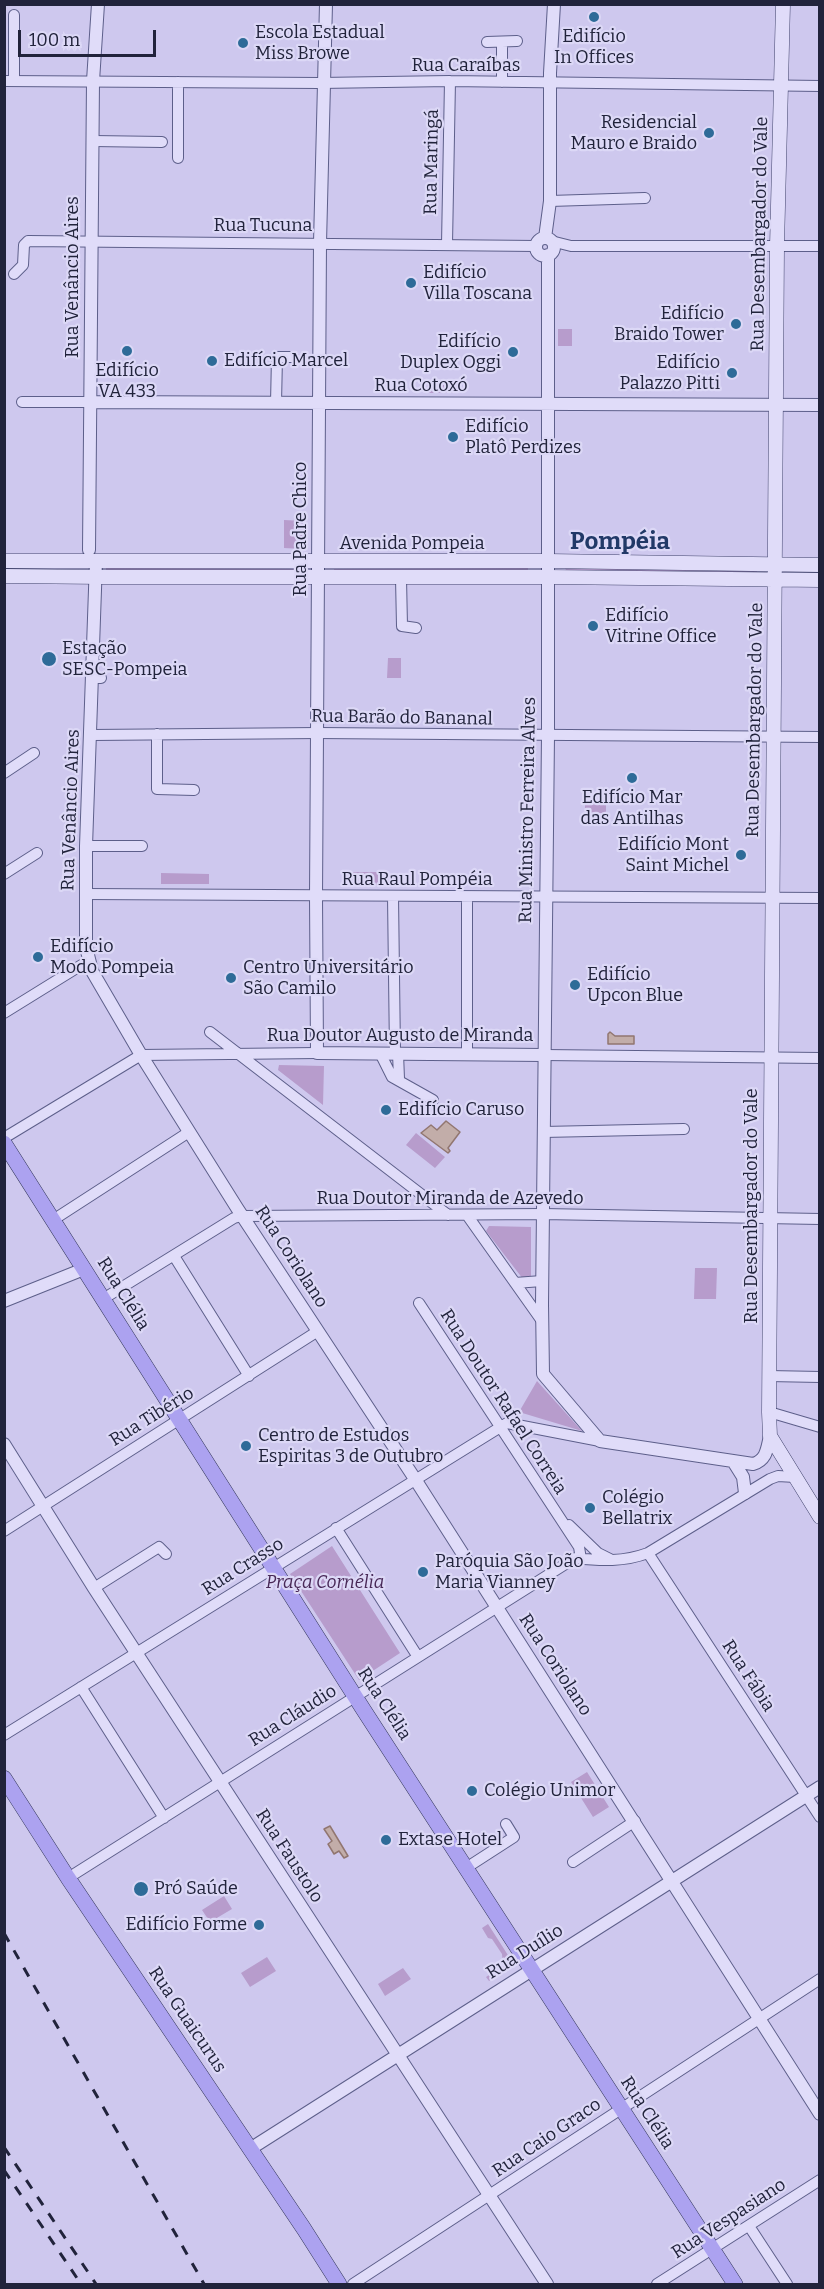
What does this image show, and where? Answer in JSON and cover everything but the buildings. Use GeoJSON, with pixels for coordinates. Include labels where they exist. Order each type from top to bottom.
{"type":"FeatureCollection","features":[{"type":"Feature","properties":{"kind":"main road","name":"Rua Desembargador do Vale"},"geometry":{"type":"LineString","coordinates":[[770,1436],[772,737],[779,85],[783,4]]}},
{"type":"Feature","properties":{"kind":"main road","name":"Avenida Pompeia"},"geometry":{"type":"LineString","coordinates":[[4,561],[93,556],[318,562],[548,561],[819,565]]}},
{"type":"Feature","properties":{"kind":"main road"},"geometry":{"type":"LineString","coordinates":[[4,576],[819,580]]}},
{"type":"Feature","properties":{"kind":"main road","name":"Rua Clélia"},"geometry":{"type":"LineString","coordinates":[[4,1143],[466,1868],[735,2284]]}},
{"type":"Feature","properties":{"kind":"main road"},"geometry":{"type":"LineString","coordinates":[[770,1436],[819,1517]]}},
{"type":"Feature","properties":{"kind":"main road","name":"Rua Guaicurus"},"geometry":{"type":"LineString","coordinates":[[5,1781],[339,2284]]}},
{"type":"Feature","properties":{"kind":"street","name":"Rua Venâncio Aires"},"geometry":{"type":"LineString","coordinates":[[88,961],[86,846],[97,678],[90,402],[93,81],[98,4]]}},
{"type":"Feature","properties":{"kind":"street","name":"Rua Padre Chico"},"geometry":{"type":"LineString","coordinates":[[317,1053],[320,243],[326,4]]}},
{"type":"Feature","properties":{"kind":"street","name":"Rua Ministro Ferreira Alves"},"geometry":{"type":"LineString","coordinates":[[554,4],[550,83],[550,201],[546,246],[548,735],[542,1366],[547,1380],[600,1441]]}},
{"type":"Feature","properties":{"kind":"street"},"geometry":{"type":"LineString","coordinates":[[9,81],[14,15]]}},
{"type":"Feature","properties":{"kind":"street"},"geometry":{"type":"LineString","coordinates":[[487,42],[517,41]]}},
{"type":"Feature","properties":{"kind":"street"},"geometry":{"type":"LineString","coordinates":[[502,42],[502,82]]}},
{"type":"Feature","properties":{"kind":"street","name":"Rua Caraíbas"},"geometry":{"type":"LineString","coordinates":[[9,81],[324,83],[450,81],[819,86]]}},
{"type":"Feature","properties":{"kind":"street","name":"Rua Maringá"},"geometry":{"type":"LineString","coordinates":[[447,244],[450,81]]}},
{"type":"Feature","properties":{"kind":"street"},"geometry":{"type":"LineString","coordinates":[[177,82],[178,158]]}},
{"type":"Feature","properties":{"kind":"street"},"geometry":{"type":"LineString","coordinates":[[93,141],[162,142]]}},
{"type":"Feature","properties":{"kind":"street"},"geometry":{"type":"LineString","coordinates":[[550,201],[645,198]]}},
{"type":"Feature","properties":{"kind":"street","name":"Rua Tucuna"},"geometry":{"type":"LineString","coordinates":[[14,274],[23,265],[24,245],[28,241],[819,246]]}},
{"type":"Feature","properties":{"kind":"street"},"geometry":{"type":"LineString","coordinates":[[276,403],[277,357],[293,357]]}},
{"type":"Feature","properties":{"kind":"street","name":"Rua Cotoxó"},"geometry":{"type":"LineString","coordinates":[[22,402],[819,405]]}},
{"type":"Feature","properties":{"kind":"street"},"geometry":{"type":"LineString","coordinates":[[401,578],[402,626],[416,628]]}},
{"type":"Feature","properties":{"kind":"street","name":"Rua Barão do Bananal"},"geometry":{"type":"LineString","coordinates":[[92,735],[318,733],[819,737]]}},
{"type":"Feature","properties":{"kind":"street"},"geometry":{"type":"LineString","coordinates":[[157,734],[157,789],[194,790]]}},
{"type":"Feature","properties":{"kind":"street"},"geometry":{"type":"LineString","coordinates":[[4,773],[34,753]]}},
{"type":"Feature","properties":{"kind":"street"},"geometry":{"type":"LineString","coordinates":[[86,846],[142,846]]}},
{"type":"Feature","properties":{"kind":"street"},"geometry":{"type":"LineString","coordinates":[[4,874],[37,853]]}},
{"type":"Feature","properties":{"kind":"street","name":"Rua Raul Pompéia"},"geometry":{"type":"LineString","coordinates":[[86,894],[819,898]]}},
{"type":"Feature","properties":{"kind":"street"},"geometry":{"type":"LineString","coordinates":[[393,896],[399,1079]]}},
{"type":"Feature","properties":{"kind":"street"},"geometry":{"type":"LineString","coordinates":[[467,897],[467,1053]]}},
{"type":"Feature","properties":{"kind":"street"},"geometry":{"type":"LineString","coordinates":[[4,1013],[88,961]]}},
{"type":"Feature","properties":{"kind":"street","name":"Rua Coriolano"},"geometry":{"type":"LineString","coordinates":[[88,961],[96,981],[242,1216],[415,1479],[635,1821],[819,2114]]}},
{"type":"Feature","properties":{"kind":"street"},"geometry":{"type":"LineString","coordinates":[[210,1032],[448,1215]]}},
{"type":"Feature","properties":{"kind":"street"},"geometry":{"type":"LineString","coordinates":[[380,1053],[392,1077],[434,1100]]}},
{"type":"Feature","properties":{"kind":"street","name":"Rua Doutor Augusto de Miranda"},"geometry":{"type":"LineString","coordinates":[[141,1055],[467,1053],[819,1058]]}},
{"type":"Feature","properties":{"kind":"street"},"geometry":{"type":"LineString","coordinates":[[255,1054],[261,1071]]}},
{"type":"Feature","properties":{"kind":"street"},"geometry":{"type":"LineString","coordinates":[[4,1138],[141,1055]]}},
{"type":"Feature","properties":{"kind":"street"},"geometry":{"type":"LineString","coordinates":[[543,1132],[684,1129]]}},
{"type":"Feature","properties":{"kind":"street"},"geometry":{"type":"LineString","coordinates":[[53,1220],[189,1132]]}},
{"type":"Feature","properties":{"kind":"street"},"geometry":{"type":"LineString","coordinates":[[417,1191],[422,1216]]}},
{"type":"Feature","properties":{"kind":"street","name":"Rua Doutor Miranda de Azevedo"},"geometry":{"type":"LineString","coordinates":[[103,1299],[234,1218],[242,1216],[543,1214],[819,1219]]}},
{"type":"Feature","properties":{"kind":"street"},"geometry":{"type":"LineString","coordinates":[[467,1215],[542,1321]]}},
{"type":"Feature","properties":{"kind":"street"},"geometry":{"type":"LineString","coordinates":[[174,1256],[249,1376]]}},
{"type":"Feature","properties":{"kind":"street"},"geometry":{"type":"LineString","coordinates":[[4,1301],[84,1269]]}},
{"type":"Feature","properties":{"kind":"street"},"geometry":{"type":"LineString","coordinates":[[515,1283],[542,1281]]}},
{"type":"Feature","properties":{"kind":"street","name":"Rua Doutor Rafael Correia"},"geometry":{"type":"LineString","coordinates":[[419,1304],[579,1547],[581,1559]]}},
{"type":"Feature","properties":{"kind":"street","name":"Rua Tibério"},"geometry":{"type":"LineString","coordinates":[[4,1531],[318,1331]]}},
{"type":"Feature","properties":{"kind":"street"},"geometry":{"type":"LineString","coordinates":[[769,1377],[819,1377]]}},
{"type":"Feature","properties":{"kind":"street"},"geometry":{"type":"LineString","coordinates":[[769,1412],[819,1427]]}},
{"type":"Feature","properties":{"kind":"street"},"geometry":{"type":"LineString","coordinates":[[500,1427],[507,1423],[600,1441],[753,1464],[761,1460],[770,1436]]}},
{"type":"Feature","properties":{"kind":"street","name":"Rua Crasso"},"geometry":{"type":"LineString","coordinates":[[4,1735],[500,1427]]}},
{"type":"Feature","properties":{"kind":"street","name":"Rua Faustolo"},"geometry":{"type":"LineString","coordinates":[[4,1444],[136,1653],[547,2284]]}},
{"type":"Feature","properties":{"kind":"street"},"geometry":{"type":"LineString","coordinates":[[733,1461],[743,1477],[745,1493]]}},
{"type":"Feature","properties":{"kind":"street","name":"Rua Cláudio"},"geometry":{"type":"LineString","coordinates":[[68,1878],[575,1558],[613,1561],[636,1558],[778,1476],[795,1477]]}},
{"type":"Feature","properties":{"kind":"street","name":"Rua Doutor Rafael Correia"},"geometry":{"type":"LineString","coordinates":[[561,1520],[598,1553],[613,1561]]}},
{"type":"Feature","properties":{"kind":"street"},"geometry":{"type":"LineString","coordinates":[[336,1528],[418,1657]]}},
{"type":"Feature","properties":{"kind":"street"},"geometry":{"type":"LineString","coordinates":[[94,1588],[158,1547],[166,1554]]}},
{"type":"Feature","properties":{"kind":"street","name":"Rua Fábia"},"geometry":{"type":"LineString","coordinates":[[648,1553],[819,1817]]}},
{"type":"Feature","properties":{"kind":"street"},"geometry":{"type":"LineString","coordinates":[[81,1687],[164,1818]]}},
{"type":"Feature","properties":{"kind":"street","name":"Rua Duílio"},"geometry":{"type":"LineString","coordinates":[[250,2149],[819,1787]]}},
{"type":"Feature","properties":{"kind":"street"},"geometry":{"type":"LineString","coordinates":[[573,1862],[635,1821]]}},
{"type":"Feature","properties":{"kind":"street"},"geometry":{"type":"LineString","coordinates":[[466,1868],[514,1837],[506,1824]]}},
{"type":"Feature","properties":{"kind":"street","name":"Rua Caio Graco"},"geometry":{"type":"LineString","coordinates":[[353,2284],[819,1979]]}},
{"type":"Feature","properties":{"kind":"street","name":"Rua Vespasiano"},"geometry":{"type":"LineString","coordinates":[[657,2284],[819,2180]]}},
{"type":"Feature","properties":{"kind":"street"},"geometry":{"type":"LineString","coordinates":[[749,2226],[787,2284]]}},
{"type":"Feature","properties":{"kind":"green space"},"geometry":{"type":"Polygon","coordinates":[[[558,329],[572,329],[572,346],[558,346],[558,329]]]}},
{"type":"Feature","properties":{"kind":"green space"},"geometry":{"type":"Polygon","coordinates":[[[427,380],[435,380],[436,385],[444,385],[445,380],[454,380],[454,393],[427,393],[427,380]]]}},
{"type":"Feature","properties":{"kind":"green space"},"geometry":{"type":"Polygon","coordinates":[[[284,520],[303,521],[302,549],[284,548],[284,520]]]}},
{"type":"Feature","properties":{"kind":"green space"},"geometry":{"type":"Polygon","coordinates":[[[106,568],[295,569],[295,571],[106,570],[106,568]]]}},
{"type":"Feature","properties":{"kind":"green space"},"geometry":{"type":"Polygon","coordinates":[[[528,568],[528,570],[334,571],[334,569],[528,568]]]}},
{"type":"Feature","properties":{"kind":"green space"},"geometry":{"type":"Polygon","coordinates":[[[565,568],[757,571],[757,573],[566,570],[565,568]]]}},
{"type":"Feature","properties":{"kind":"green space"},"geometry":{"type":"Polygon","coordinates":[[[388,658],[401,658],[401,678],[387,678],[388,658]]]}},
{"type":"Feature","properties":{"kind":"green space"},"geometry":{"type":"Polygon","coordinates":[[[585,802],[606,802],[606,813],[585,813],[585,802]]]}},
{"type":"Feature","properties":{"kind":"green space"},"geometry":{"type":"Polygon","coordinates":[[[348,872],[379,872],[379,885],[347,885],[348,872]]]}},
{"type":"Feature","properties":{"kind":"green space"},"geometry":{"type":"Polygon","coordinates":[[[161,873],[209,874],[209,884],[161,884],[161,873]]]}},
{"type":"Feature","properties":{"kind":"green space"},"geometry":{"type":"Polygon","coordinates":[[[279,1065],[324,1066],[323,1105],[278,1070],[279,1065]]]}},
{"type":"Feature","properties":{"kind":"green space"},"geometry":{"type":"Polygon","coordinates":[[[416,1133],[445,1157],[435,1168],[406,1145],[416,1133]]]}},
{"type":"Feature","properties":{"kind":"green space"},"geometry":{"type":"Polygon","coordinates":[[[489,1226],[531,1227],[531,1277],[523,1279],[486,1231],[489,1226]]]}},
{"type":"Feature","properties":{"kind":"green space"},"geometry":{"type":"Polygon","coordinates":[[[695,1268],[717,1268],[716,1299],[694,1299],[695,1268]]]}},
{"type":"Feature","properties":{"kind":"green space"},"geometry":{"type":"Polygon","coordinates":[[[537,1381],[582,1431],[519,1412],[537,1381]]]}},
{"type":"Feature","properties":{"kind":"green space","name":"Praça Cornélia"},"geometry":{"type":"Polygon","coordinates":[[[332,1546],[400,1653],[359,1680],[290,1574],[332,1546]]]}},
{"type":"Feature","properties":{"kind":"green space"},"geometry":{"type":"Polygon","coordinates":[[[587,1772],[609,1807],[593,1817],[571,1782],[587,1772]]]}},
{"type":"Feature","properties":{"kind":"green space"},"geometry":{"type":"Polygon","coordinates":[[[224,1896],[232,1909],[210,1922],[202,1910],[224,1896]]]}},
{"type":"Feature","properties":{"kind":"green space"},"geometry":{"type":"Polygon","coordinates":[[[488,1924],[513,1963],[511,1967],[489,1981],[486,1977],[503,1966],[502,1954],[482,1928],[488,1924]]]}},
{"type":"Feature","properties":{"kind":"green space"},"geometry":{"type":"Polygon","coordinates":[[[267,1957],[276,1971],[250,1987],[241,1973],[267,1957]]]}},
{"type":"Feature","properties":{"kind":"green space"},"geometry":{"type":"Polygon","coordinates":[[[403,1968],[411,1979],[385,1996],[378,1984],[403,1968]]]}},
{"type":"Feature","properties":{"kind":"shaded area"},"geometry":{"type":"Polygon","coordinates":[[[610,1032],[615,1036],[634,1036],[634,1044],[608,1044],[610,1032]]]}},
{"type":"Feature","properties":{"kind":"shaded area"},"geometry":{"type":"Polygon","coordinates":[[[446,1121],[460,1132],[448,1148],[450,1151],[448,1153],[421,1133],[431,1125],[437,1130],[446,1121]]]}},
{"type":"Feature","properties":{"kind":"shaded area"},"geometry":{"type":"Polygon","coordinates":[[[330,1826],[348,1856],[344,1858],[339,1851],[334,1854],[328,1844],[332,1841],[324,1829],[330,1826]]]}},
{"type":"Feature","properties":{"kind":"railway"},"geometry":{"type":"LineString","coordinates":[[4,1933],[204,2284]]}},
{"type":"Feature","properties":{"kind":"railway"},"geometry":{"type":"LineString","coordinates":[[4,2147],[96,2284]]}},
{"type":"Feature","properties":{"kind":"railway"},"geometry":{"type":"LineString","coordinates":[[4,2170],[81,2284]]}},
{"type":"Feature","properties":{"kind":"place","name":"Edifício In Offices"},"geometry":{"type":"Point","coordinates":[594,17]}},
{"type":"Feature","properties":{"kind":"place","name":"Escola Estadual Miss Browe"},"geometry":{"type":"Point","coordinates":[243,43]}},
{"type":"Feature","properties":{"kind":"place","name":"Residencial Mauro e Braido"},"geometry":{"type":"Point","coordinates":[709,133]}},
{"type":"Feature","properties":{"kind":"place","name":"Edifício Villa Toscana"},"geometry":{"type":"Point","coordinates":[411,283]}},
{"type":"Feature","properties":{"kind":"place","name":"Edifício Braido Tower"},"geometry":{"type":"Point","coordinates":[736,324]}},
{"type":"Feature","properties":{"kind":"place","name":"Edifício VA 433"},"geometry":{"type":"Point","coordinates":[127,351]}},
{"type":"Feature","properties":{"kind":"place","name":"Edifício Duplex Oggi"},"geometry":{"type":"Point","coordinates":[513,352]}},
{"type":"Feature","properties":{"kind":"place","name":"Edifício Marcel"},"geometry":{"type":"Point","coordinates":[212,361]}},
{"type":"Feature","properties":{"kind":"place","name":"Edifício Palazzo Pitti"},"geometry":{"type":"Point","coordinates":[732,373]}},
{"type":"Feature","properties":{"kind":"place","name":"Edifício Platô Perdizes"},"geometry":{"type":"Point","coordinates":[453,437]}},
{"type":"Feature","properties":{"kind":"place","name":"Edifício Vitrine Office"},"geometry":{"type":"Point","coordinates":[593,626]}},
{"type":"Feature","properties":{"kind":"place","name":"Estação SESC-Pompeia"},"geometry":{"type":"Point","coordinates":[49,659]}},
{"type":"Feature","properties":{"kind":"place","name":"Edifício Mar das Antilhas"},"geometry":{"type":"Point","coordinates":[632,778]}},
{"type":"Feature","properties":{"kind":"place","name":"Edifício Mont Saint Michel"},"geometry":{"type":"Point","coordinates":[741,855]}},
{"type":"Feature","properties":{"kind":"place","name":"Edifício Modo Pompeia"},"geometry":{"type":"Point","coordinates":[38,957]}},
{"type":"Feature","properties":{"kind":"place","name":"Centro Universitário São Camilo"},"geometry":{"type":"Point","coordinates":[231,978]}},
{"type":"Feature","properties":{"kind":"place","name":"Edifício Upcon Blue"},"geometry":{"type":"Point","coordinates":[575,985]}},
{"type":"Feature","properties":{"kind":"place","name":"Edifício Caruso"},"geometry":{"type":"Point","coordinates":[386,1110]}},
{"type":"Feature","properties":{"kind":"place","name":"Centro de Estudos Espiritas 3 de Outubro"},"geometry":{"type":"Point","coordinates":[246,1446]}},
{"type":"Feature","properties":{"kind":"place","name":"Colégio Bellatrix"},"geometry":{"type":"Point","coordinates":[590,1508]}},
{"type":"Feature","properties":{"kind":"place","name":"Paróquia São João Maria Vianney"},"geometry":{"type":"Point","coordinates":[423,1572]}},
{"type":"Feature","properties":{"kind":"place","name":"Colégio Unimor"},"geometry":{"type":"Point","coordinates":[472,1791]}},
{"type":"Feature","properties":{"kind":"place","name":"Extase Hotel"},"geometry":{"type":"Point","coordinates":[386,1840]}},
{"type":"Feature","properties":{"kind":"place","name":"Pró Saúde"},"geometry":{"type":"Point","coordinates":[141,1889]}},
{"type":"Feature","properties":{"kind":"place","name":"Edifício Forme"},"geometry":{"type":"Point","coordinates":[259,1925]}},
{"type":"Feature","properties":{"kind":"district","name":"Pompéia"},"geometry":{"type":"Point","coordinates":[620,542]}}]}
